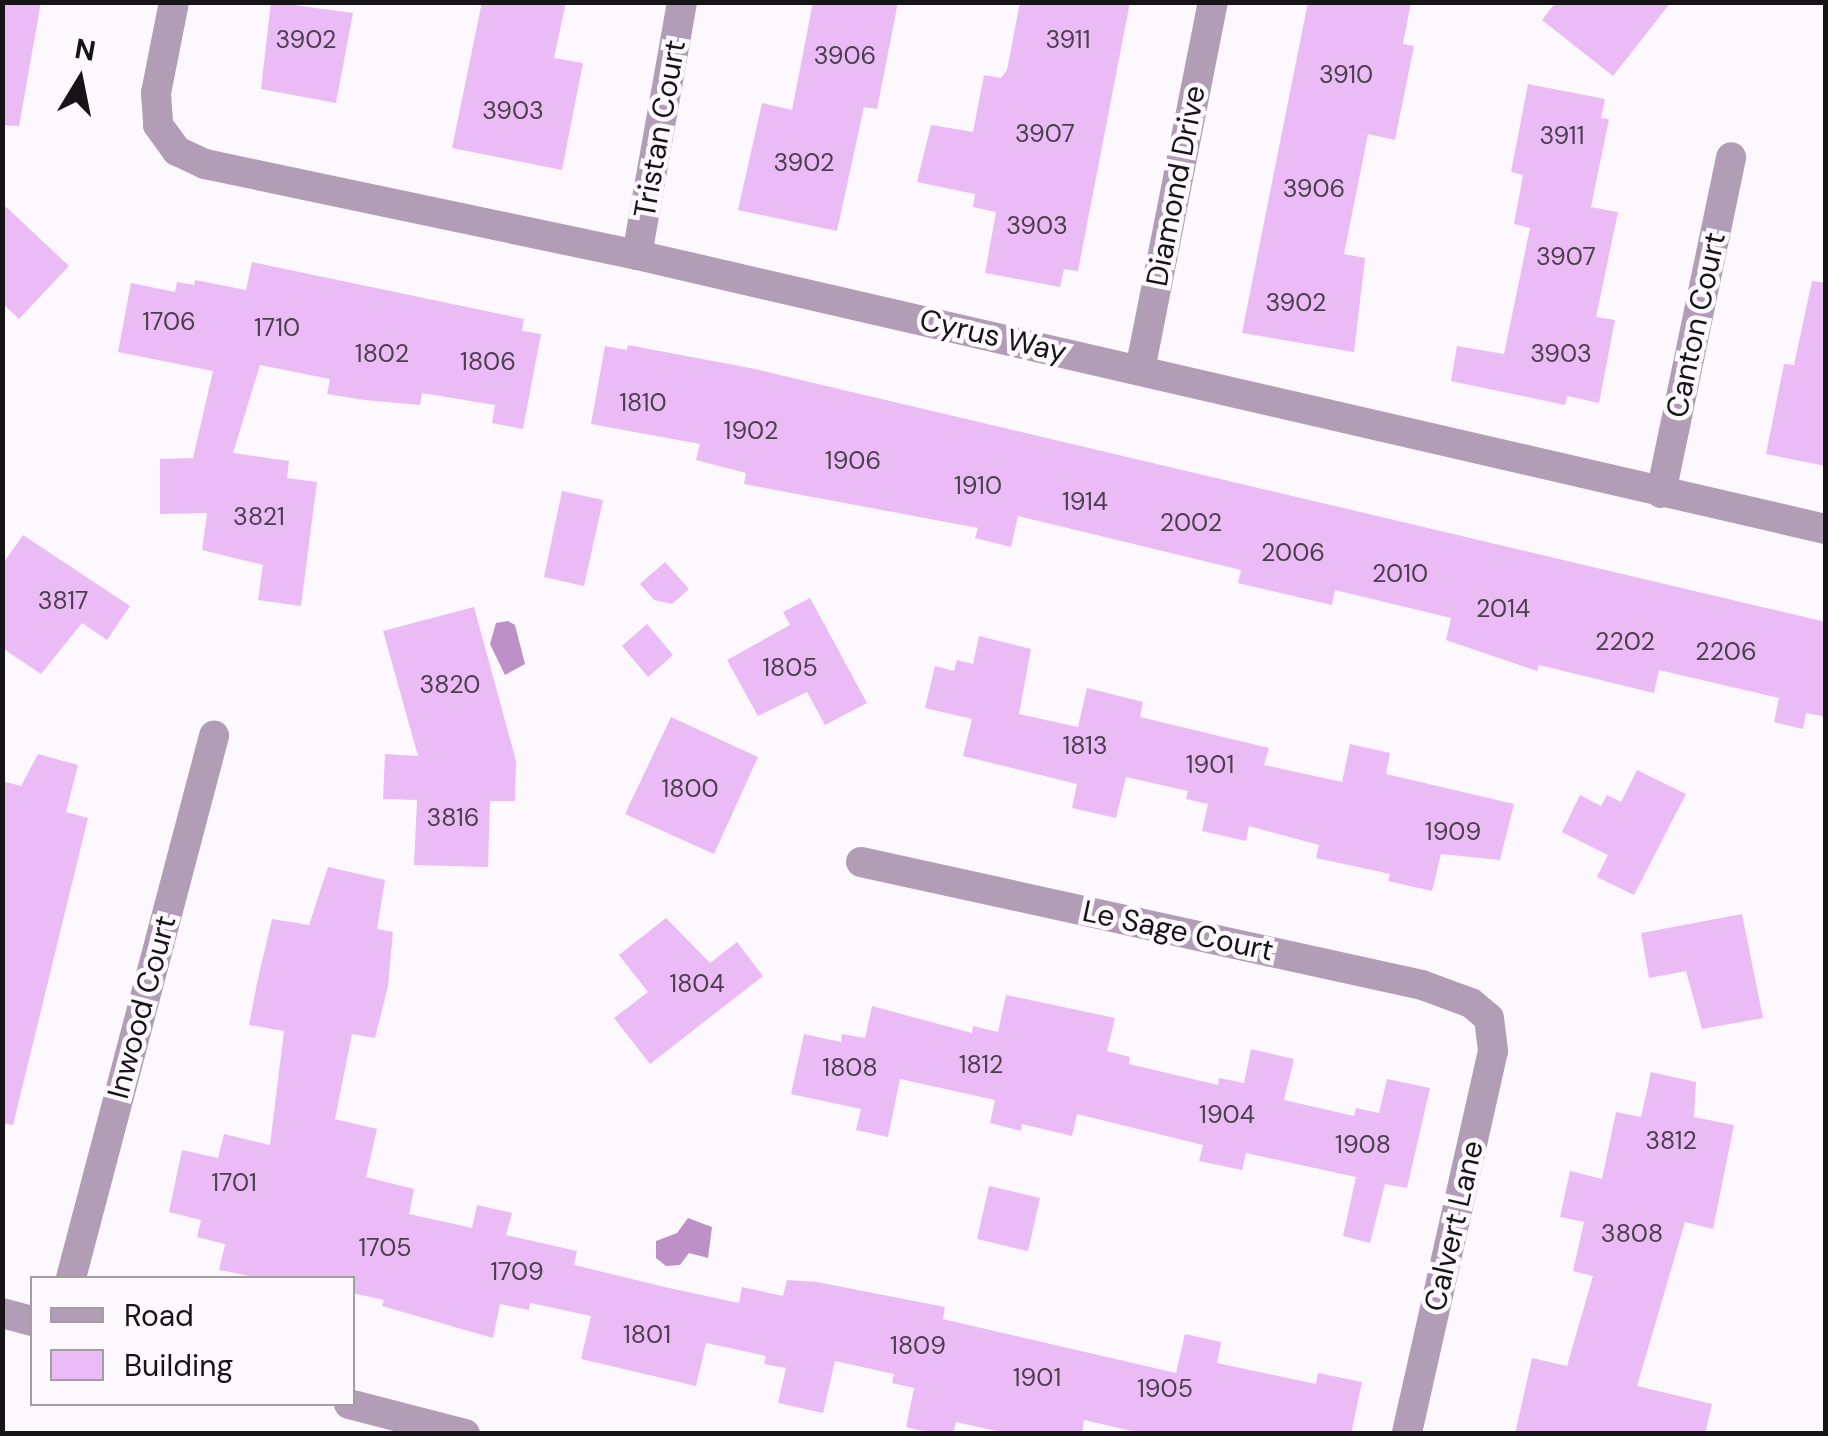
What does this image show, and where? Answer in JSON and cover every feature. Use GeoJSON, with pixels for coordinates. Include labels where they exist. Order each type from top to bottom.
{"type":"FeatureCollection","features":[{"type":"Feature","properties":{"kind":"street","name":"Cyrus Way"},"geometry":{"type":"LineString","coordinates":[[174,2],[156,93],[165,139],[206,164],[637,255],[1826,530]]}},
{"type":"Feature","properties":{"kind":"street","name":"Tristan Court"},"geometry":{"type":"LineString","coordinates":[[637,255],[682,2]]}},
{"type":"Feature","properties":{"kind":"street","name":"Diamond Drive"},"geometry":{"type":"LineString","coordinates":[[1140,370],[1213,2]]}},
{"type":"Feature","properties":{"kind":"street","name":"Canton Court"},"geometry":{"type":"LineString","coordinates":[[1661,493],[1732,157]]}},
{"type":"Feature","properties":{"kind":"street","name":"Inwood Court"},"geometry":{"type":"LineString","coordinates":[[71,1276],[214,736]]}},
{"type":"Feature","properties":{"kind":"street","name":"Le Sage Court"},"geometry":{"type":"LineString","coordinates":[[861,862],[1422,984],[1489,1018]]}},
{"type":"Feature","properties":{"kind":"street","name":"Calvert Lane"},"geometry":{"type":"LineString","coordinates":[[1407,1434],[1493,1051],[1489,1018]]}},
{"type":"Feature","properties":{"kind":"street"},"geometry":{"type":"LineString","coordinates":[[2,1313],[30,1320]]}},
{"type":"Feature","properties":{"kind":"street"},"geometry":{"type":"LineString","coordinates":[[355,1406],[464,1434]]}},
{"type":"Feature","properties":{"kind":"shaded area"},"geometry":{"type":"Polygon","coordinates":[[[508,621],[515,625],[525,664],[505,675],[490,644],[496,623],[508,621]]]}},
{"type":"Feature","properties":{"kind":"shaded area"},"geometry":{"type":"Polygon","coordinates":[[[688,1218],[712,1227],[708,1258],[689,1253],[680,1265],[666,1266],[656,1258],[656,1241],[677,1233],[688,1218]]]}},
{"type":"Feature","properties":{"kind":"building"},"geometry":{"type":"Polygon","coordinates":[[[2,2],[41,2],[19,126],[2,125],[2,2]]]}},
{"type":"Feature","properties":{"kind":"building"},"geometry":{"type":"Polygon","coordinates":[[[271,2],[353,13],[336,103],[261,89],[271,2]]]}},
{"type":"Feature","properties":{"kind":"building"},"geometry":{"type":"Polygon","coordinates":[[[482,2],[566,2],[554,58],[583,63],[562,170],[452,148],[482,2]]]}},
{"type":"Feature","properties":{"kind":"building"},"geometry":{"type":"Polygon","coordinates":[[[813,2],[898,2],[877,109],[864,107],[837,231],[738,210],[762,103],[792,110],[813,2]]]}},
{"type":"Feature","properties":{"kind":"building"},"geometry":{"type":"Polygon","coordinates":[[[1020,2],[1130,2],[1078,271],[1064,269],[1060,287],[985,273],[996,212],[973,207],[975,194],[917,182],[931,125],[973,132],[984,75],[1001,78],[1007,70],[1020,2]]]}},
{"type":"Feature","properties":{"kind":"building"},"geometry":{"type":"Polygon","coordinates":[[[1308,2],[1411,2],[1403,44],[1414,46],[1395,140],[1368,134],[1344,254],[1365,258],[1354,352],[1242,333],[1308,2]]]}},
{"type":"Feature","properties":{"kind":"building"},"geometry":{"type":"Polygon","coordinates":[[[1556,2],[1671,2],[1613,76],[1542,20],[1556,2]]]}},
{"type":"Feature","properties":{"kind":"building"},"geometry":{"type":"Polygon","coordinates":[[[1528,84],[1605,99],[1601,118],[1609,119],[1591,207],[1618,212],[1596,317],[1615,320],[1599,403],[1567,396],[1565,405],[1451,381],[1457,346],[1504,354],[1530,228],[1514,224],[1523,175],[1511,172],[1528,84]]]}},
{"type":"Feature","properties":{"kind":"building"},"geometry":{"type":"Polygon","coordinates":[[[2,203],[69,266],[19,319],[2,303],[2,203]]]}},
{"type":"Feature","properties":{"kind":"building"},"geometry":{"type":"Polygon","coordinates":[[[252,262],[524,319],[522,331],[541,334],[523,429],[492,423],[495,405],[422,393],[420,405],[327,394],[330,379],[260,365],[233,453],[289,461],[287,478],[317,482],[301,606],[258,600],[263,565],[202,550],[207,513],[160,514],[160,459],[193,458],[213,371],[118,352],[131,283],[175,292],[177,282],[194,285],[195,280],[246,290],[252,262]]]}},
{"type":"Feature","properties":{"kind":"building"},"geometry":{"type":"Polygon","coordinates":[[[1812,281],[1826,283],[1826,466],[1766,454],[1784,364],[1794,365],[1812,281]]]}},
{"type":"Feature","properties":{"kind":"building"},"geometry":{"type":"Polygon","coordinates":[[[628,345],[755,369],[1826,622],[1826,717],[1806,713],[1803,729],[1774,722],[1779,698],[1659,670],[1654,693],[1539,665],[1537,671],[1446,640],[1451,618],[1335,590],[1332,605],[1238,583],[1241,570],[1018,516],[1011,547],[975,538],[978,528],[744,484],[746,473],[696,460],[700,444],[591,424],[605,346],[627,350],[628,345]]]}},
{"type":"Feature","properties":{"kind":"building"},"geometry":{"type":"Polygon","coordinates":[[[562,491],[603,500],[584,586],[544,577],[562,491]]]}},
{"type":"Feature","properties":{"kind":"building"},"geometry":{"type":"Polygon","coordinates":[[[23,535],[130,606],[107,640],[82,623],[41,674],[2,648],[2,565],[23,535]]]}},
{"type":"Feature","properties":{"kind":"building"},"geometry":{"type":"Polygon","coordinates":[[[665,562],[689,589],[672,604],[654,600],[640,584],[665,562]]]}},
{"type":"Feature","properties":{"kind":"building"},"geometry":{"type":"Polygon","coordinates":[[[810,598],[867,703],[825,725],[807,692],[758,716],[727,660],[790,625],[783,612],[810,598]]]}},
{"type":"Feature","properties":{"kind":"building"},"geometry":{"type":"Polygon","coordinates":[[[474,607],[516,761],[515,801],[490,801],[488,867],[414,865],[417,800],[383,799],[385,754],[418,756],[383,631],[474,607]]]}},
{"type":"Feature","properties":{"kind":"building"},"geometry":{"type":"Polygon","coordinates":[[[647,624],[673,655],[648,677],[622,646],[647,624]]]}},
{"type":"Feature","properties":{"kind":"building"},"geometry":{"type":"Polygon","coordinates":[[[979,636],[1031,649],[1019,714],[1078,727],[1087,688],[1143,702],[1140,717],[1269,748],[1264,765],[1342,782],[1350,744],[1390,753],[1386,774],[1514,804],[1500,860],[1441,854],[1432,891],[1388,881],[1390,874],[1316,858],[1319,845],[1249,826],[1246,841],[1202,831],[1208,804],[1186,799],[1188,791],[1126,777],[1116,818],[1072,808],[1077,784],[963,756],[972,719],[925,708],[935,666],[954,671],[957,660],[973,664],[979,636]]]}},
{"type":"Feature","properties":{"kind":"building"},"geometry":{"type":"Polygon","coordinates":[[[671,717],[758,757],[714,854],[625,814],[671,717]]]}},
{"type":"Feature","properties":{"kind":"building"},"geometry":{"type":"Polygon","coordinates":[[[38,754],[78,765],[66,812],[88,818],[13,1125],[2,1123],[2,781],[21,786],[38,754]]]}},
{"type":"Feature","properties":{"kind":"building"},"geometry":{"type":"Polygon","coordinates":[[[1637,770],[1686,794],[1634,895],[1597,877],[1608,855],[1562,832],[1580,795],[1601,806],[1607,795],[1621,802],[1637,770]]]}},
{"type":"Feature","properties":{"kind":"building"},"geometry":{"type":"Polygon","coordinates":[[[328,867],[385,880],[377,929],[393,932],[388,986],[375,1038],[352,1034],[335,1119],[377,1129],[366,1177],[414,1189],[409,1214],[472,1228],[477,1205],[512,1213],[506,1235],[577,1251],[574,1265],[669,1288],[739,1303],[742,1287],[783,1296],[787,1280],[817,1282],[945,1307],[943,1319],[1176,1373],[1185,1334],[1221,1342],[1217,1363],[1316,1384],[1318,1373],[1362,1382],[1351,1434],[1145,1434],[1084,1420],[1082,1434],[1010,1434],[956,1422],[953,1434],[936,1434],[906,1427],[914,1388],[892,1383],[894,1374],[835,1361],[823,1413],[778,1403],[786,1368],[764,1364],[766,1356],[706,1343],[696,1386],[581,1359],[591,1316],[530,1303],[529,1310],[500,1304],[493,1338],[382,1306],[384,1300],[355,1294],[355,1276],[250,1276],[219,1270],[225,1244],[197,1237],[201,1220],[169,1212],[182,1150],[218,1158],[224,1134],[270,1145],[284,1031],[249,1025],[272,919],[309,925],[328,867]]]}},
{"type":"Feature","properties":{"kind":"building"},"geometry":{"type":"Polygon","coordinates":[[[1742,914],[1763,1018],[1702,1029],[1686,971],[1649,978],[1641,933],[1742,914]]]}},
{"type":"Feature","properties":{"kind":"building"},"geometry":{"type":"Polygon","coordinates":[[[666,918],[710,963],[737,942],[763,976],[650,1064],[614,1018],[648,992],[619,955],[666,918]]]}},
{"type":"Feature","properties":{"kind":"building"},"geometry":{"type":"Polygon","coordinates":[[[1006,995],[1115,1018],[1107,1051],[1130,1057],[1129,1064],[1218,1085],[1219,1078],[1244,1083],[1251,1049],[1294,1059],[1284,1100],[1354,1116],[1356,1108],[1379,1113],[1387,1079],[1430,1088],[1407,1188],[1385,1184],[1370,1243],[1343,1236],[1356,1177],[1246,1153],[1242,1170],[1199,1161],[1203,1145],[1077,1114],[1072,1136],[1022,1124],[1021,1131],[990,1123],[995,1100],[900,1079],[888,1137],[856,1130],[861,1109],[791,1094],[804,1034],[841,1042],[842,1034],[865,1038],[872,1006],[972,1033],[973,1026],[998,1032],[1006,995]]]}},
{"type":"Feature","properties":{"kind":"building"},"geometry":{"type":"Polygon","coordinates":[[[1651,1072],[1696,1082],[1694,1117],[1734,1125],[1713,1229],[1685,1222],[1637,1386],[1712,1404],[1705,1434],[1515,1434],[1532,1358],[1567,1366],[1593,1276],[1573,1271],[1584,1222],[1560,1217],[1570,1171],[1602,1179],[1616,1112],[1641,1117],[1651,1072]]]}},
{"type":"Feature","properties":{"kind":"building"},"geometry":{"type":"Polygon","coordinates":[[[989,1186],[1040,1198],[1028,1251],[977,1239],[989,1186]]]}}]}
